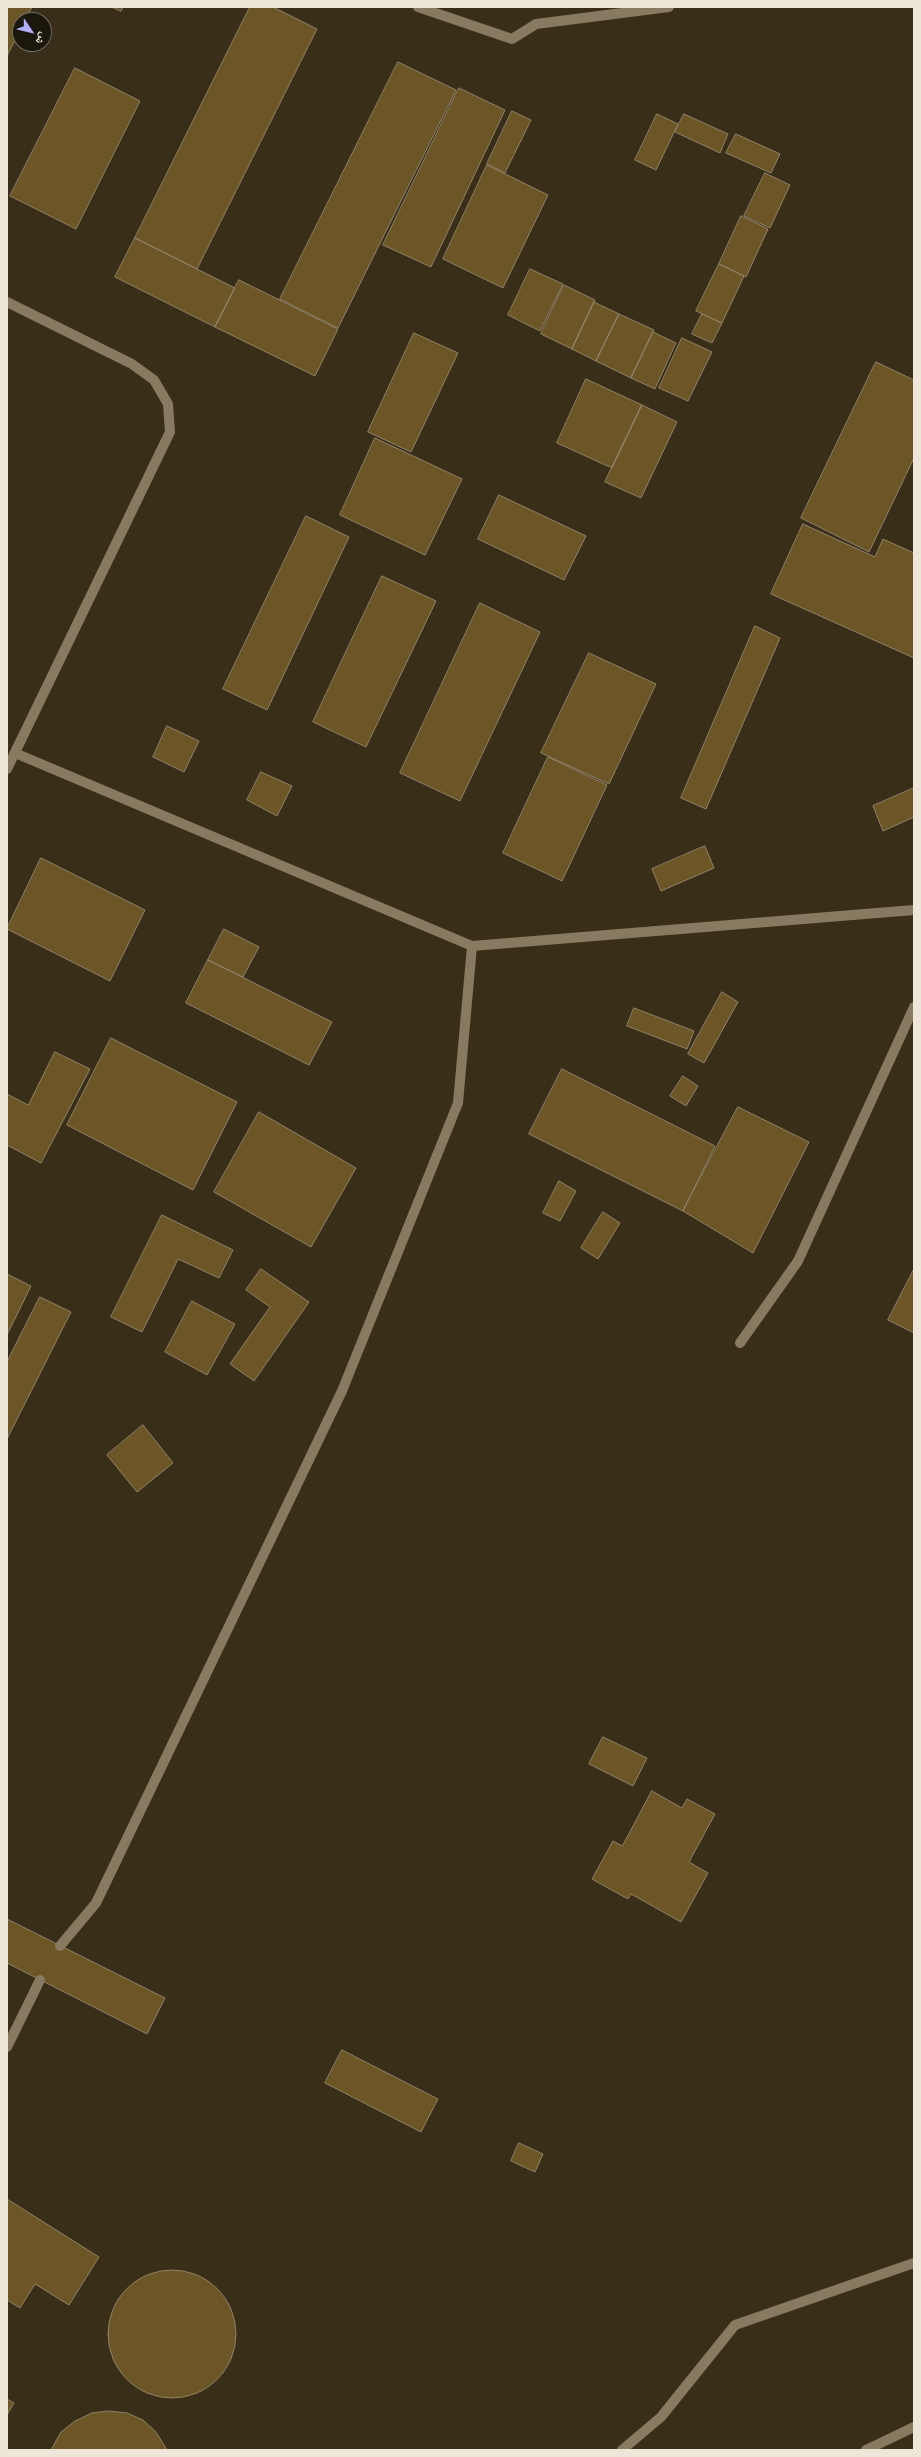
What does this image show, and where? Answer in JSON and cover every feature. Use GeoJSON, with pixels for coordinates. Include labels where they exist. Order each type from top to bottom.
{"type":"FeatureCollection","features":[{"type":"Feature","properties":{"kind":"lane"},"geometry":{"type":"LineString","coordinates":[[418,7],[512,39],[536,24],[668,7]]}},
{"type":"Feature","properties":{"kind":"lane"},"geometry":{"type":"LineString","coordinates":[[7,302],[132,364],[154,380],[168,404],[170,432],[7,769]]}},
{"type":"Feature","properties":{"kind":"lane"},"geometry":{"type":"LineString","coordinates":[[15,753],[472,946],[914,910]]}},
{"type":"Feature","properties":{"kind":"lane"},"geometry":{"type":"LineString","coordinates":[[60,1946],[96,1903],[342,1391],[458,1103],[472,946]]}},
{"type":"Feature","properties":{"kind":"lane"},"geometry":{"type":"LineString","coordinates":[[740,1343],[798,1261],[914,1007]]}},
{"type":"Feature","properties":{"kind":"lane"},"geometry":{"type":"LineString","coordinates":[[7,2047],[40,1980]]}},
{"type":"Feature","properties":{"kind":"lane"},"geometry":{"type":"LineString","coordinates":[[622,2450],[661,2417],[735,2325],[914,2263]]}},
{"type":"Feature","properties":{"kind":"lane"},"geometry":{"type":"LineString","coordinates":[[866,2450],[914,2427]]}},
{"type":"Feature","properties":{"kind":"building"},"geometry":{"type":"Polygon","coordinates":[[[7,7],[32,7],[29,12],[12,12],[12,46],[7,56],[7,7]]]}},
{"type":"Feature","properties":{"kind":"building"},"geometry":{"type":"Polygon","coordinates":[[[112,7],[123,7],[121,11],[112,7]]]}},
{"type":"Feature","properties":{"kind":"building"},"geometry":{"type":"Polygon","coordinates":[[[250,7],[273,7],[317,29],[197,269],[135,238],[250,7]]]}},
{"type":"Feature","properties":{"kind":"building"},"geometry":{"type":"Polygon","coordinates":[[[398,62],[456,90],[338,328],[280,299],[398,62]]]}},
{"type":"Feature","properties":{"kind":"building"},"geometry":{"type":"Polygon","coordinates":[[[75,68],[140,101],[76,229],[10,196],[75,68]]]}},
{"type":"Feature","properties":{"kind":"building"},"geometry":{"type":"Polygon","coordinates":[[[459,88],[505,110],[431,267],[383,245],[459,88]]]}},
{"type":"Feature","properties":{"kind":"building"},"geometry":{"type":"Polygon","coordinates":[[[512,111],[531,120],[505,173],[487,164],[512,111]]]}},
{"type":"Feature","properties":{"kind":"building"},"geometry":{"type":"Polygon","coordinates":[[[657,114],[678,124],[656,170],[635,160],[657,114]]]}},
{"type":"Feature","properties":{"kind":"building"},"geometry":{"type":"Polygon","coordinates":[[[684,114],[728,134],[720,153],[675,132],[684,114]]]}},
{"type":"Feature","properties":{"kind":"building"},"geometry":{"type":"Polygon","coordinates":[[[736,134],[780,154],[771,173],[726,153],[736,134]]]}},
{"type":"Feature","properties":{"kind":"building"},"geometry":{"type":"Polygon","coordinates":[[[487,165],[548,195],[503,288],[443,259],[487,165]]]}},
{"type":"Feature","properties":{"kind":"building"},"geometry":{"type":"Polygon","coordinates":[[[765,173],[790,185],[770,228],[744,216],[765,173]]]}},
{"type":"Feature","properties":{"kind":"building"},"geometry":{"type":"Polygon","coordinates":[[[741,216],[768,229],[746,277],[719,264],[741,216]]]}},
{"type":"Feature","properties":{"kind":"building"},"geometry":{"type":"Polygon","coordinates":[[[135,238],[235,288],[215,327],[115,277],[135,238]]]}},
{"type":"Feature","properties":{"kind":"building"},"geometry":{"type":"Polygon","coordinates":[[[719,264],[744,276],[722,323],[696,311],[719,264]]]}},
{"type":"Feature","properties":{"kind":"building"},"geometry":{"type":"Polygon","coordinates":[[[530,269],[563,284],[540,331],[508,315],[530,269]]]}},
{"type":"Feature","properties":{"kind":"building"},"geometry":{"type":"Polygon","coordinates":[[[239,280],[338,329],[315,376],[215,327],[239,280]]]}},
{"type":"Feature","properties":{"kind":"building"},"geometry":{"type":"Polygon","coordinates":[[[564,285],[595,300],[572,349],[541,334],[564,285]]]}},
{"type":"Feature","properties":{"kind":"building"},"geometry":{"type":"Polygon","coordinates":[[[594,302],[619,314],[596,361],[572,349],[594,302]]]}},
{"type":"Feature","properties":{"kind":"building"},"geometry":{"type":"Polygon","coordinates":[[[619,314],[654,330],[631,378],[596,361],[619,314]]]}},
{"type":"Feature","properties":{"kind":"building"},"geometry":{"type":"Polygon","coordinates":[[[702,314],[722,323],[712,343],[692,334],[702,314]]]}},
{"type":"Feature","properties":{"kind":"building"},"geometry":{"type":"Polygon","coordinates":[[[653,332],[676,343],[655,389],[631,378],[653,332]]]}},
{"type":"Feature","properties":{"kind":"building"},"geometry":{"type":"Polygon","coordinates":[[[414,333],[458,353],[411,452],[368,432],[414,333]]]}},
{"type":"Feature","properties":{"kind":"building"},"geometry":{"type":"Polygon","coordinates":[[[682,338],[712,352],[688,401],[659,388],[682,338]]]}},
{"type":"Feature","properties":{"kind":"building"},"geometry":{"type":"Polygon","coordinates":[[[876,362],[914,380],[914,458],[869,552],[801,518],[876,362]]]}},
{"type":"Feature","properties":{"kind":"building"},"geometry":{"type":"Polygon","coordinates":[[[586,379],[642,405],[612,468],[557,443],[586,379]]]}},
{"type":"Feature","properties":{"kind":"building"},"geometry":{"type":"Polygon","coordinates":[[[642,405],[677,422],[641,498],[605,482],[642,405]]]}},
{"type":"Feature","properties":{"kind":"building"},"geometry":{"type":"Polygon","coordinates":[[[375,438],[462,479],[425,555],[340,515],[375,438]]]}},
{"type":"Feature","properties":{"kind":"building"},"geometry":{"type":"Polygon","coordinates":[[[499,495],[586,536],[564,580],[478,539],[499,495]]]}},
{"type":"Feature","properties":{"kind":"building"},"geometry":{"type":"Polygon","coordinates":[[[306,516],[349,537],[267,710],[223,689],[306,516]]]}},
{"type":"Feature","properties":{"kind":"building"},"geometry":{"type":"Polygon","coordinates":[[[803,524],[875,557],[883,539],[914,553],[914,658],[771,594],[803,524]]]}},
{"type":"Feature","properties":{"kind":"building"},"geometry":{"type":"Polygon","coordinates":[[[382,576],[436,601],[366,747],[313,722],[382,576]]]}},
{"type":"Feature","properties":{"kind":"building"},"geometry":{"type":"Polygon","coordinates":[[[480,603],[540,632],[460,801],[400,773],[480,603]]]}},
{"type":"Feature","properties":{"kind":"building"},"geometry":{"type":"Polygon","coordinates":[[[755,626],[780,638],[706,809],[681,798],[755,626]]]}},
{"type":"Feature","properties":{"kind":"building"},"geometry":{"type":"Polygon","coordinates":[[[589,653],[656,684],[609,784],[541,753],[589,653]]]}},
{"type":"Feature","properties":{"kind":"building"},"geometry":{"type":"Polygon","coordinates":[[[167,726],[199,741],[184,772],[153,757],[167,726]]]}},
{"type":"Feature","properties":{"kind":"building"},"geometry":{"type":"Polygon","coordinates":[[[548,757],[607,785],[562,881],[503,853],[548,757]]]}},
{"type":"Feature","properties":{"kind":"building"},"geometry":{"type":"Polygon","coordinates":[[[261,772],[292,786],[277,816],[247,800],[261,772]]]}},
{"type":"Feature","properties":{"kind":"building"},"geometry":{"type":"Polygon","coordinates":[[[914,788],[914,817],[883,831],[873,806],[914,788]]]}},
{"type":"Feature","properties":{"kind":"building"},"geometry":{"type":"Polygon","coordinates":[[[705,846],[714,868],[661,891],[652,869],[705,846]]]}},
{"type":"Feature","properties":{"kind":"building"},"geometry":{"type":"Polygon","coordinates":[[[41,858],[145,910],[110,981],[7,929],[41,858]]]}},
{"type":"Feature","properties":{"kind":"building"},"geometry":{"type":"Polygon","coordinates":[[[224,929],[259,947],[243,977],[208,960],[224,929]]]}},
{"type":"Feature","properties":{"kind":"building"},"geometry":{"type":"Polygon","coordinates":[[[208,960],[332,1022],[309,1065],[186,1003],[208,960]]]}},
{"type":"Feature","properties":{"kind":"building"},"geometry":{"type":"Polygon","coordinates":[[[722,992],[738,1002],[704,1063],[688,1054],[722,992]]]}},
{"type":"Feature","properties":{"kind":"building"},"geometry":{"type":"Polygon","coordinates":[[[634,1008],[694,1031],[687,1049],[627,1026],[634,1008]]]}},
{"type":"Feature","properties":{"kind":"building"},"geometry":{"type":"Polygon","coordinates":[[[111,1038],[237,1102],[193,1190],[67,1125],[111,1038]]]}},
{"type":"Feature","properties":{"kind":"building"},"geometry":{"type":"Polygon","coordinates":[[[55,1052],[90,1069],[41,1163],[7,1145],[7,1094],[28,1105],[55,1052]]]}},
{"type":"Feature","properties":{"kind":"building"},"geometry":{"type":"Polygon","coordinates":[[[562,1069],[715,1146],[683,1211],[529,1134],[562,1069]]]}},
{"type":"Feature","properties":{"kind":"building"},"geometry":{"type":"Polygon","coordinates":[[[683,1076],[698,1086],[686,1106],[670,1096],[683,1076]]]}},
{"type":"Feature","properties":{"kind":"building"},"geometry":{"type":"Polygon","coordinates":[[[738,1107],[809,1142],[753,1253],[683,1211],[738,1107]]]}},
{"type":"Feature","properties":{"kind":"building"},"geometry":{"type":"Polygon","coordinates":[[[259,1112],[356,1168],[311,1247],[214,1192],[259,1112]]]}},
{"type":"Feature","properties":{"kind":"building"},"geometry":{"type":"Polygon","coordinates":[[[559,1181],[576,1191],[560,1221],[543,1213],[559,1181]]]}},
{"type":"Feature","properties":{"kind":"building"},"geometry":{"type":"Polygon","coordinates":[[[603,1212],[620,1223],[598,1259],[581,1248],[603,1212]]]}},
{"type":"Feature","properties":{"kind":"building"},"geometry":{"type":"Polygon","coordinates":[[[162,1215],[233,1250],[219,1278],[178,1259],[142,1332],[111,1317],[162,1215]]]}},
{"type":"Feature","properties":{"kind":"building"},"geometry":{"type":"Polygon","coordinates":[[[261,1269],[309,1302],[254,1381],[230,1364],[270,1307],[246,1290],[261,1269]]]}},
{"type":"Feature","properties":{"kind":"building"},"geometry":{"type":"Polygon","coordinates":[[[914,1269],[914,1333],[888,1320],[914,1269]]]}},
{"type":"Feature","properties":{"kind":"building"},"geometry":{"type":"Polygon","coordinates":[[[7,1274],[31,1286],[7,1335],[7,1274]]]}},
{"type":"Feature","properties":{"kind":"building"},"geometry":{"type":"Polygon","coordinates":[[[40,1297],[71,1312],[7,1439],[7,1362],[40,1297]]]}},
{"type":"Feature","properties":{"kind":"building"},"geometry":{"type":"Polygon","coordinates":[[[192,1301],[235,1324],[207,1375],[165,1352],[192,1301]]]}},
{"type":"Feature","properties":{"kind":"building"},"geometry":{"type":"Polygon","coordinates":[[[143,1425],[173,1463],[137,1492],[107,1455],[143,1425]]]}},
{"type":"Feature","properties":{"kind":"building"},"geometry":{"type":"Polygon","coordinates":[[[603,1737],[647,1758],[633,1786],[589,1764],[603,1737]]]}},
{"type":"Feature","properties":{"kind":"building"},"geometry":{"type":"Polygon","coordinates":[[[652,1791],[682,1808],[687,1799],[715,1814],[689,1862],[708,1873],[681,1922],[631,1894],[628,1899],[592,1879],[613,1841],[622,1846],[652,1791]]]}},
{"type":"Feature","properties":{"kind":"building"},"geometry":{"type":"Polygon","coordinates":[[[7,1919],[165,1998],[147,2034],[7,1963],[7,1919]]]}},
{"type":"Feature","properties":{"kind":"building"},"geometry":{"type":"Polygon","coordinates":[[[342,2050],[438,2099],[421,2132],[325,2083],[342,2050]]]}},
{"type":"Feature","properties":{"kind":"building"},"geometry":{"type":"Polygon","coordinates":[[[519,2143],[543,2154],[535,2172],[511,2161],[519,2143]]]}},
{"type":"Feature","properties":{"kind":"building"},"geometry":{"type":"Polygon","coordinates":[[[7,2199],[99,2257],[69,2305],[35,2284],[20,2308],[7,2300],[7,2199]]]}},
{"type":"Feature","properties":{"kind":"building"},"geometry":{"type":"Polygon","coordinates":[[[166,2270],[178,2270],[191,2273],[208,2281],[221,2293],[233,2315],[236,2334],[235,2346],[231,2358],[225,2370],[213,2383],[191,2395],[178,2398],[166,2398],[153,2395],[136,2387],[123,2375],[111,2353],[108,2340],[108,2328],[111,2315],[119,2298],[131,2285],[153,2273],[166,2270]]]}},
{"type":"Feature","properties":{"kind":"building"},"geometry":{"type":"Polygon","coordinates":[[[7,2399],[14,2403],[7,2415],[7,2399]]]}},
{"type":"Feature","properties":{"kind":"building"},"geometry":{"type":"Polygon","coordinates":[[[109,2411],[127,2413],[143,2420],[156,2432],[167,2450],[51,2450],[61,2432],[75,2421],[92,2413],[109,2411]]]}}]}
